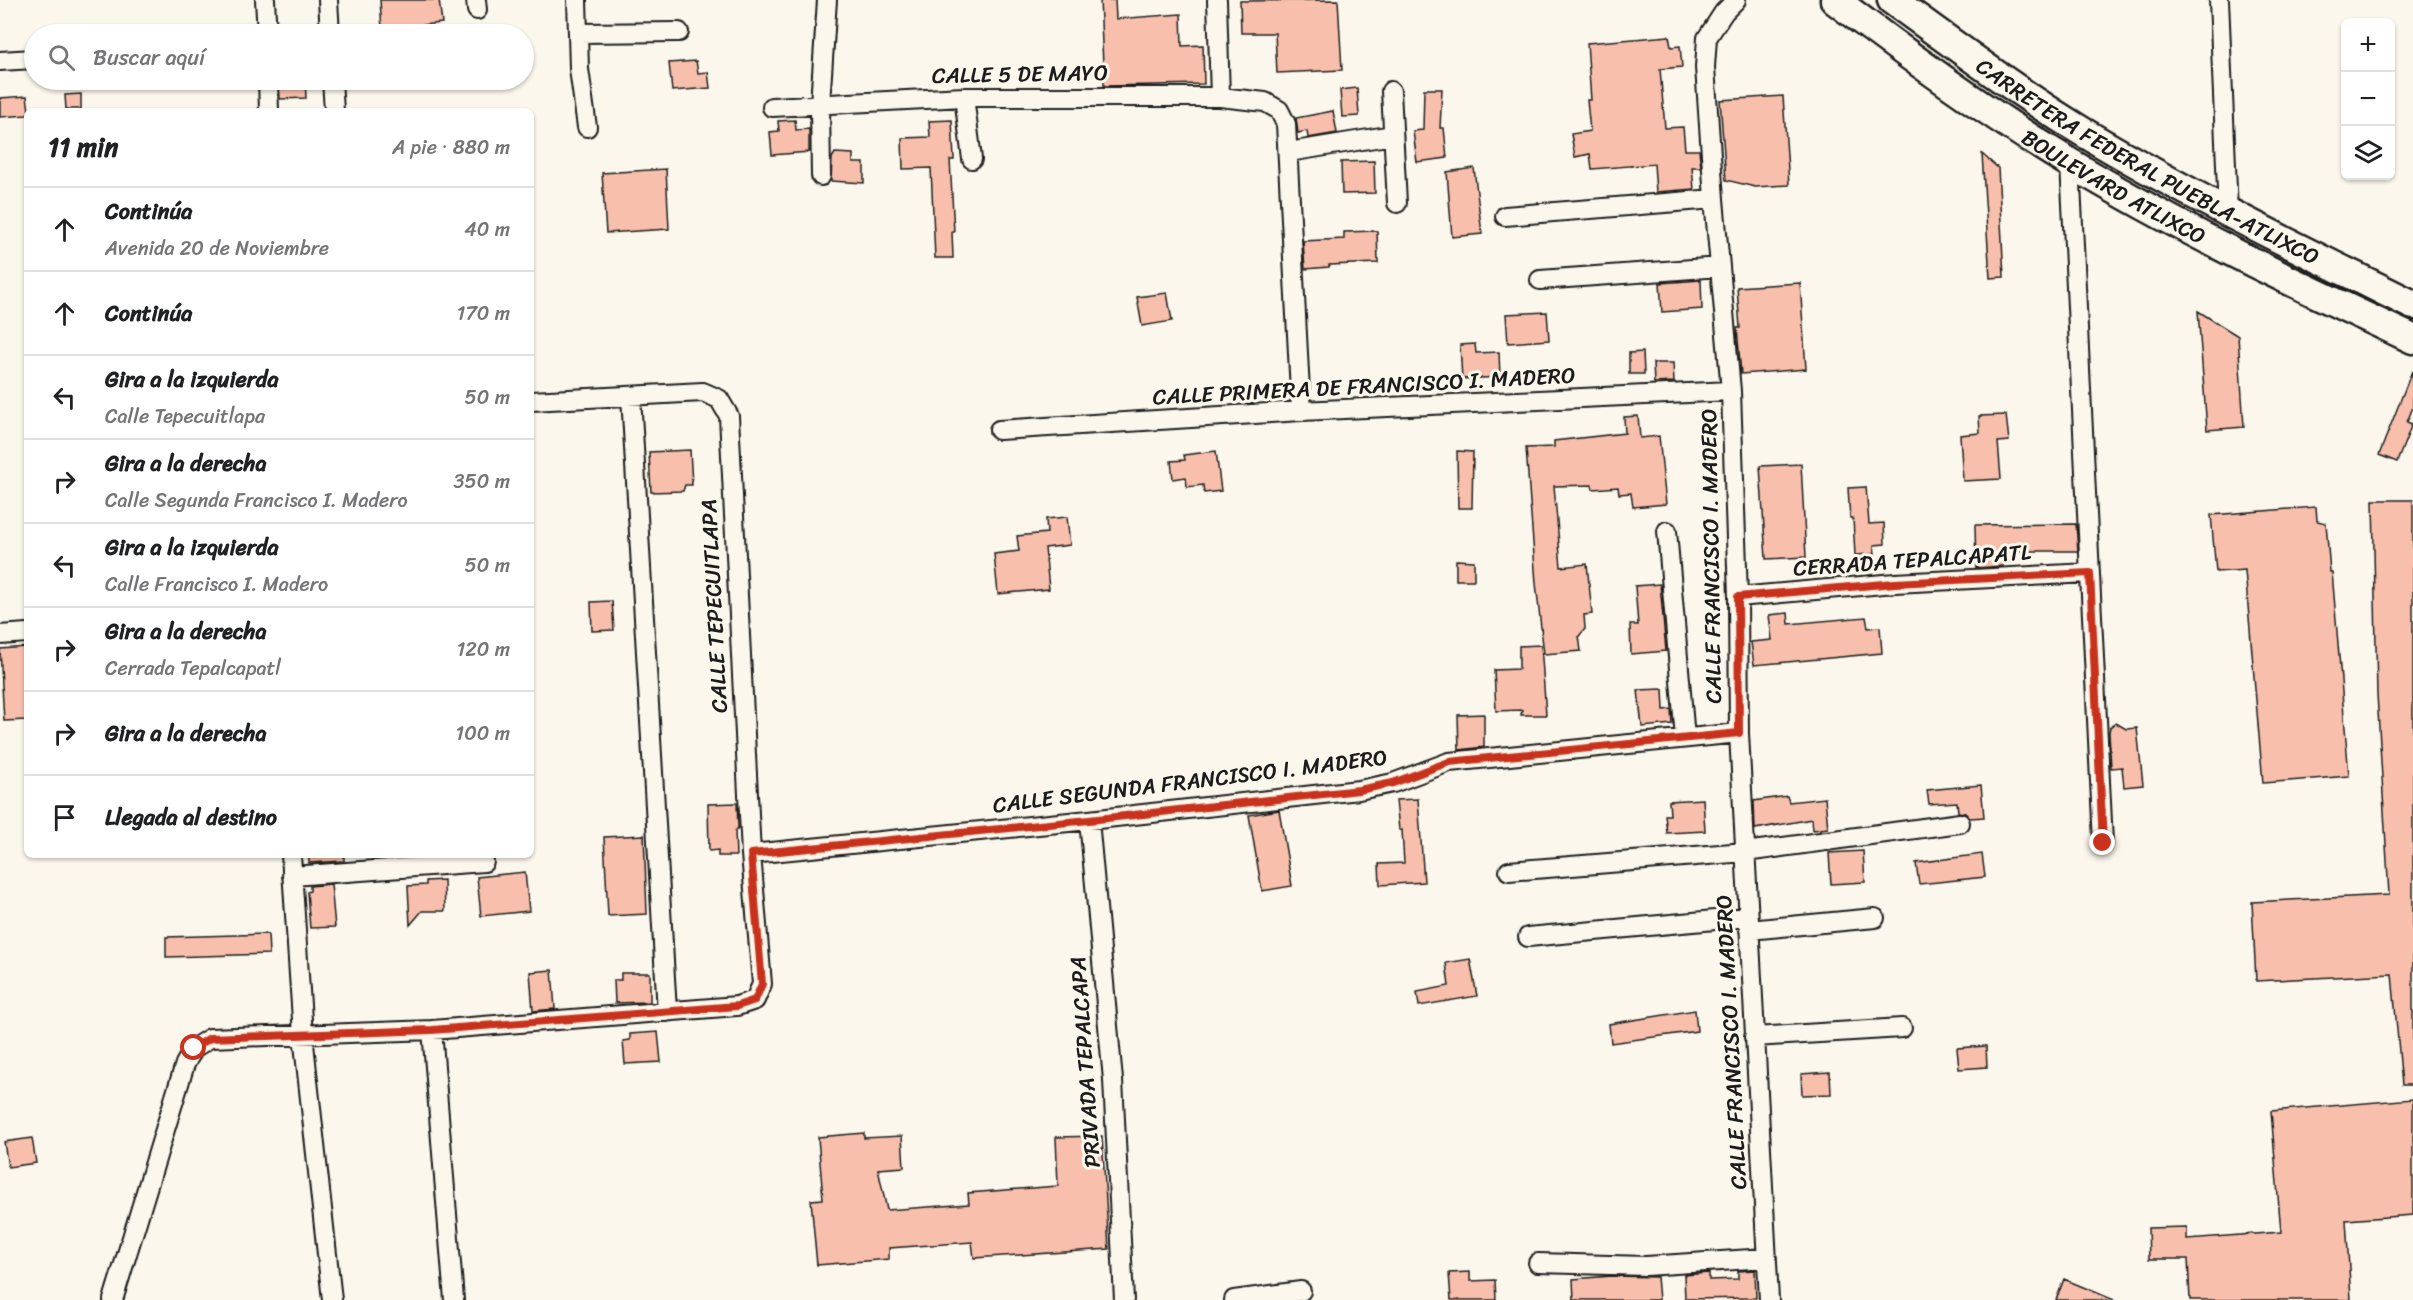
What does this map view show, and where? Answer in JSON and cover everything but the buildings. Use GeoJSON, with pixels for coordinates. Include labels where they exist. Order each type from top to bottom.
{"type":"FeatureCollection","features":[{"type":"Feature","properties":{"kind":"main road","name":"BOULEVARD ATLIXCO"},"geometry":{"type":"LineString","coordinates":[[1835,0],[1972,99],[2070,163],[2213,242],[2413,339]]}},
{"type":"Feature","properties":{"kind":"main road","name":"CARRETERA FEDERAL PUEBLA-ATLIXCO"},"geometry":{"type":"LineString","coordinates":[[1892,0],[1994,73],[2082,131],[2228,213],[2413,305]]}},
{"type":"Feature","properties":{"kind":"street"},"geometry":{"type":"LineString","coordinates":[[265,0],[266,24]]}},
{"type":"Feature","properties":{"kind":"street"},"geometry":{"type":"LineString","coordinates":[[328,0],[329,24]]}},
{"type":"Feature","properties":{"kind":"street"},"geometry":{"type":"LineString","coordinates":[[577,0],[579,69],[587,127]]}},
{"type":"Feature","properties":{"kind":"street"},"geometry":{"type":"LineString","coordinates":[[821,176],[820,104],[826,0]]}},
{"type":"Feature","properties":{"kind":"street"},"geometry":{"type":"LineString","coordinates":[[1217,0],[1220,97]]}},
{"type":"Feature","properties":{"kind":"street","name":"CALLE FRANCISCO I. MADERO"},"geometry":{"type":"LineString","coordinates":[[1736,0],[1724,12],[1707,38],[1705,67],[1731,391],[1738,597],[1739,733],[1769,1300]]}},
{"type":"Feature","properties":{"kind":"street"},"geometry":{"type":"LineString","coordinates":[[2219,0],[2228,213]]}},
{"type":"Feature","properties":{"kind":"street"},"geometry":{"type":"LineString","coordinates":[[578,33],[679,32]]}},
{"type":"Feature","properties":{"kind":"street"},"geometry":{"type":"LineString","coordinates":[[0,61],[24,60]]}},
{"type":"Feature","properties":{"kind":"street"},"geometry":{"type":"LineString","coordinates":[[268,90],[269,108]]}},
{"type":"Feature","properties":{"kind":"street"},"geometry":{"type":"LineString","coordinates":[[333,90],[334,108]]}},
{"type":"Feature","properties":{"kind":"street"},"geometry":{"type":"LineString","coordinates":[[1391,91],[1397,203]]}},
{"type":"Feature","properties":{"kind":"street"},"geometry":{"type":"LineString","coordinates":[[964,97],[972,159]]}},
{"type":"Feature","properties":{"kind":"street","name":"CALLE 5 DE MAYO"},"geometry":{"type":"LineString","coordinates":[[772,108],[964,97],[1220,97],[1265,102],[1279,110],[1286,124],[1289,152],[1301,411]]}},
{"type":"Feature","properties":{"kind":"street"},"geometry":{"type":"LineString","coordinates":[[1289,152],[1393,135]]}},
{"type":"Feature","properties":{"kind":"street"},"geometry":{"type":"LineString","coordinates":[[2070,163],[2103,843]]}},
{"type":"Feature","properties":{"kind":"street"},"geometry":{"type":"LineString","coordinates":[[1505,216],[1714,199]]}},
{"type":"Feature","properties":{"kind":"street"},"geometry":{"type":"LineString","coordinates":[[1540,280],[1720,267]]}},
{"type":"Feature","properties":{"kind":"street","name":"CALLE PRIMERA DE FRANCISCO I. MADERO"},"geometry":{"type":"LineString","coordinates":[[999,430],[1301,411],[1731,391]]}},
{"type":"Feature","properties":{"kind":"street","name":"CALLE TEPECUITLAPA"},"geometry":{"type":"LineString","coordinates":[[534,401],[703,392],[719,399],[729,416],[751,854],[762,984],[755,1000],[737,1006],[667,1012]]}},
{"type":"Feature","properties":{"kind":"street"},"geometry":{"type":"LineString","coordinates":[[113,1300],[185,1064],[194,1048],[210,1038],[432,1030],[667,1012],[631,396]]}},
{"type":"Feature","properties":{"kind":"street"},"geometry":{"type":"LineString","coordinates":[[1667,531],[1685,738]]}},
{"type":"Feature","properties":{"kind":"street","name":"CERRADA TEPALCAPATL"},"geometry":{"type":"LineString","coordinates":[[1738,597],[1895,583],[2090,573]]}},
{"type":"Feature","properties":{"kind":"street"},"geometry":{"type":"LineString","coordinates":[[0,635],[24,633]]}},
{"type":"Feature","properties":{"kind":"street","name":"CALLE SEGUNDA FRANCISCO I. MADERO"},"geometry":{"type":"LineString","coordinates":[[751,854],[1359,790],[1393,783],[1449,762],[1739,733]]}},
{"type":"Feature","properties":{"kind":"street","name":"PRIVADA TEPALCAPA"},"geometry":{"type":"LineString","coordinates":[[1089,820],[1113,1080],[1124,1300]]}},
{"type":"Feature","properties":{"kind":"street"},"geometry":{"type":"LineString","coordinates":[[1509,871],[1745,852],[1960,823]]}},
{"type":"Feature","properties":{"kind":"street"},"geometry":{"type":"LineString","coordinates":[[291,858],[303,1035],[332,1300]]}},
{"type":"Feature","properties":{"kind":"street"},"geometry":{"type":"LineString","coordinates":[[292,876],[484,862]]}},
{"type":"Feature","properties":{"kind":"street"},"geometry":{"type":"LineString","coordinates":[[1528,937],[1875,918]]}},
{"type":"Feature","properties":{"kind":"street"},"geometry":{"type":"LineString","coordinates":[[1754,1037],[1902,1028]]}},
{"type":"Feature","properties":{"kind":"street"},"geometry":{"type":"LineString","coordinates":[[432,1030],[454,1300]]}},
{"type":"Feature","properties":{"kind":"street"},"geometry":{"type":"LineString","coordinates":[[1538,1263],[1646,1266],[1766,1258]]}},
{"type":"Feature","properties":{"kind":"street"},"geometry":{"type":"LineString","coordinates":[[1234,1300],[1301,1291]]}},
{"type":"Feature","properties":{"kind":"route"},"geometry":{"type":"LineString","coordinates":[[194,1048],[210,1038],[432,1030],[737,1006],[755,1000],[762,984],[751,854],[1359,790],[1393,783],[1449,762],[1739,733],[1738,597],[1895,583],[2090,573],[2103,843]]}}]}
